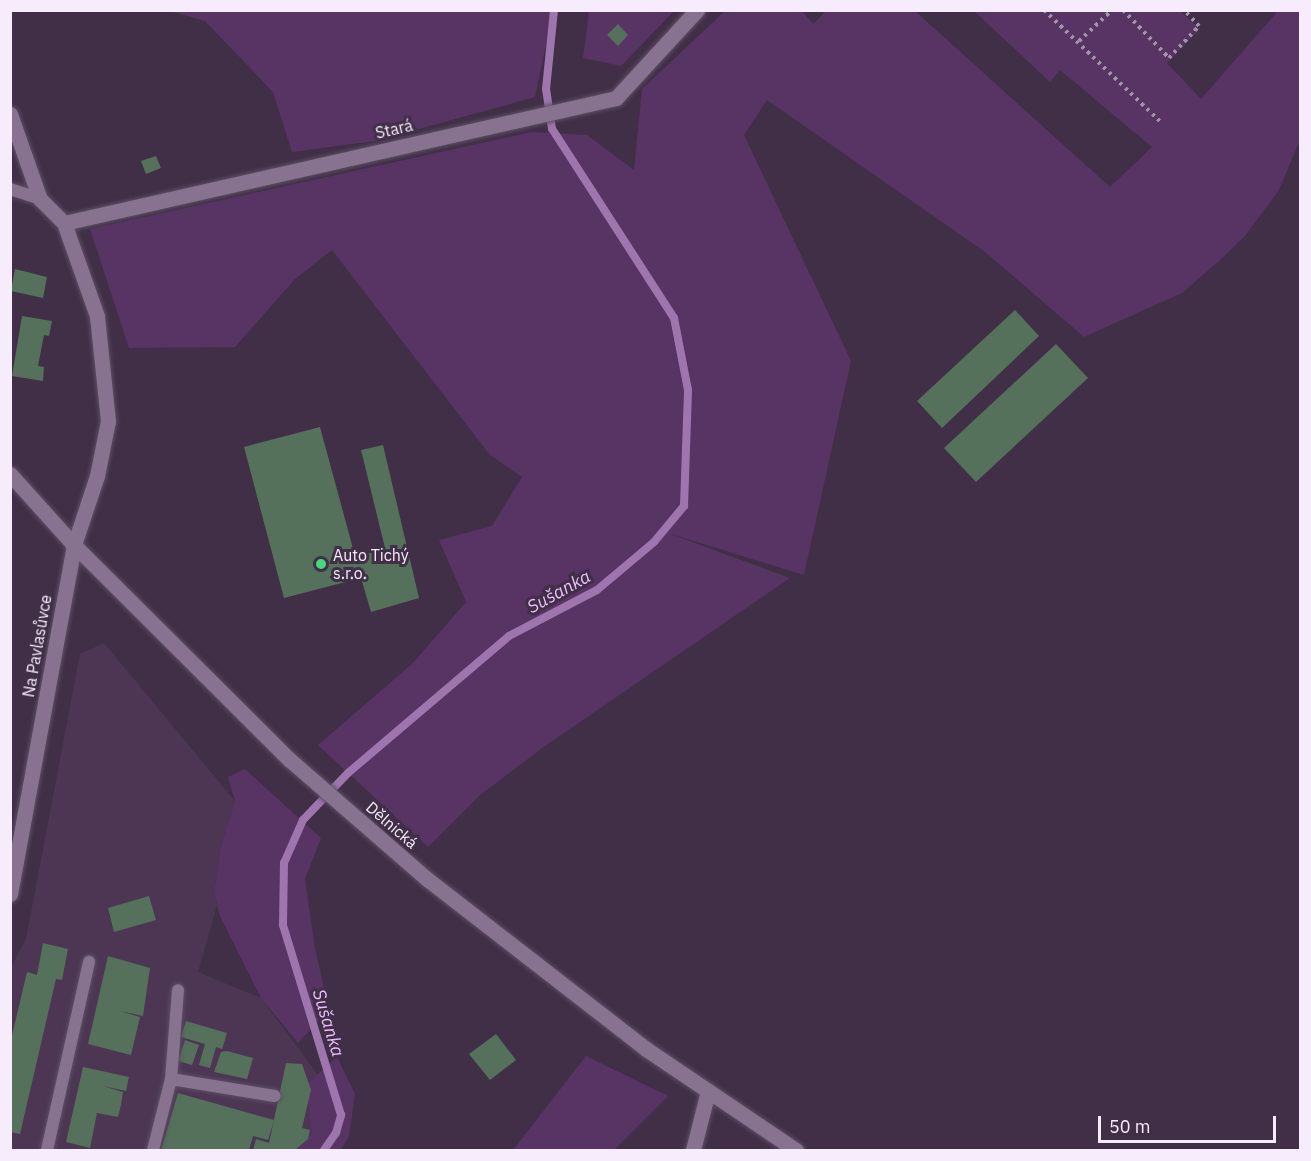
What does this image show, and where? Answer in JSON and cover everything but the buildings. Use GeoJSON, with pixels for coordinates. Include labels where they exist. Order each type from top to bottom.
{"type":"FeatureCollection","features":[{"type":"Feature","properties":{"kind":"street","name":"Stará"},"geometry":{"type":"LineString","coordinates":[[64,223],[616,98],[697,10]]}},
{"type":"Feature","properties":{"kind":"street"},"geometry":{"type":"LineString","coordinates":[[10,114],[40,199],[64,223],[97,316],[108,421],[97,476],[74,545]]}},
{"type":"Feature","properties":{"kind":"street","name":"Dělnická"},"geometry":{"type":"LineString","coordinates":[[10,474],[74,545],[290,760],[402,857],[646,1049],[795,1150]]}},
{"type":"Feature","properties":{"kind":"street","name":"Na Pavlasůvce"},"geometry":{"type":"LineString","coordinates":[[10,894],[74,545]]}},
{"type":"Feature","properties":{"kind":"street"},"geometry":{"type":"LineString","coordinates":[[693,1150],[708,1091]]}},
{"type":"Feature","properties":{"kind":"lane"},"geometry":{"type":"LineString","coordinates":[[10,189],[40,199]]}},
{"type":"Feature","properties":{"kind":"lane"},"geometry":{"type":"LineString","coordinates":[[47,1150],[89,962]]}},
{"type":"Feature","properties":{"kind":"lane"},"geometry":{"type":"LineString","coordinates":[[153,1150],[171,1079],[178,990]]}},
{"type":"Feature","properties":{"kind":"lane"},"geometry":{"type":"LineString","coordinates":[[171,1079],[275,1096]]}},
{"type":"Feature","properties":{"kind":"path"},"geometry":{"type":"LineString","coordinates":[[1044,10],[1079,41],[1162,123]]}},
{"type":"Feature","properties":{"kind":"path"},"geometry":{"type":"LineString","coordinates":[[1079,41],[1112,10]]}},
{"type":"Feature","properties":{"kind":"path"},"geometry":{"type":"LineString","coordinates":[[1123,10],[1169,58],[1199,26],[1184,10]]}},
{"type":"Feature","properties":{"kind":"shaded area"},"geometry":{"type":"Polygon","coordinates":[[[726,10],[802,11],[813,24],[826,11],[915,11],[1110,187],[1152,147],[1060,70],[1050,82],[974,11],[1180,11],[1200,29],[1167,63],[1201,99],[1278,11],[1300,11],[1300,140],[1279,190],[1245,236],[1219,261],[1182,293],[1084,337],[985,252],[767,100],[744,135],[851,361],[804,575],[668,533],[790,578],[545,746],[479,796],[428,847],[318,745],[412,664],[466,602],[439,540],[492,526],[522,477],[490,455],[332,250],[295,279],[235,347],[129,348],[90,229],[532,132],[587,135],[634,170],[642,89],[726,10]]]}},
{"type":"Feature","properties":{"kind":"shaded area"},"geometry":{"type":"Polygon","coordinates":[[[169,11],[553,11],[535,97],[375,141],[292,152],[273,92],[205,21],[169,11]]]}},
{"type":"Feature","properties":{"kind":"shaded area"},"geometry":{"type":"Polygon","coordinates":[[[589,11],[674,11],[621,66],[583,58],[589,11]]]}},
{"type":"Feature","properties":{"kind":"shaded area"},"geometry":{"type":"Polygon","coordinates":[[[104,643],[235,801],[221,846],[214,892],[217,905],[198,972],[261,998],[321,1079],[312,1134],[293,1150],[11,1150],[11,967],[26,939],[80,654],[104,643]]]}},
{"type":"Feature","properties":{"kind":"shaded area"},"geometry":{"type":"Polygon","coordinates":[[[245,769],[321,838],[305,879],[315,949],[329,1009],[298,1043],[261,998],[220,916],[214,892],[221,846],[235,801],[228,777],[245,769]]]}},
{"type":"Feature","properties":{"kind":"shaded area"},"geometry":{"type":"Polygon","coordinates":[[[586,1056],[668,1096],[614,1150],[513,1150],[586,1056]]]}},
{"type":"Feature","properties":{"kind":"shaded area"},"geometry":{"type":"Polygon","coordinates":[[[337,1057],[355,1094],[349,1136],[341,1150],[293,1150],[312,1134],[307,1084],[337,1057]]]}},
{"type":"Feature","properties":{"kind":"waterway","name":"Sušanka"},"geometry":{"type":"LineString","coordinates":[[324,1150],[336,1133],[341,1115],[283,925],[284,863],[303,820],[348,773],[509,636],[597,590],[654,542],[684,506],[688,390],[674,318],[552,129],[546,89],[554,10]]}},
{"type":"Feature","properties":{"kind":"place","name":"Auto Tichý s.r.o."},"geometry":{"type":"Point","coordinates":[321,564]}}]}
